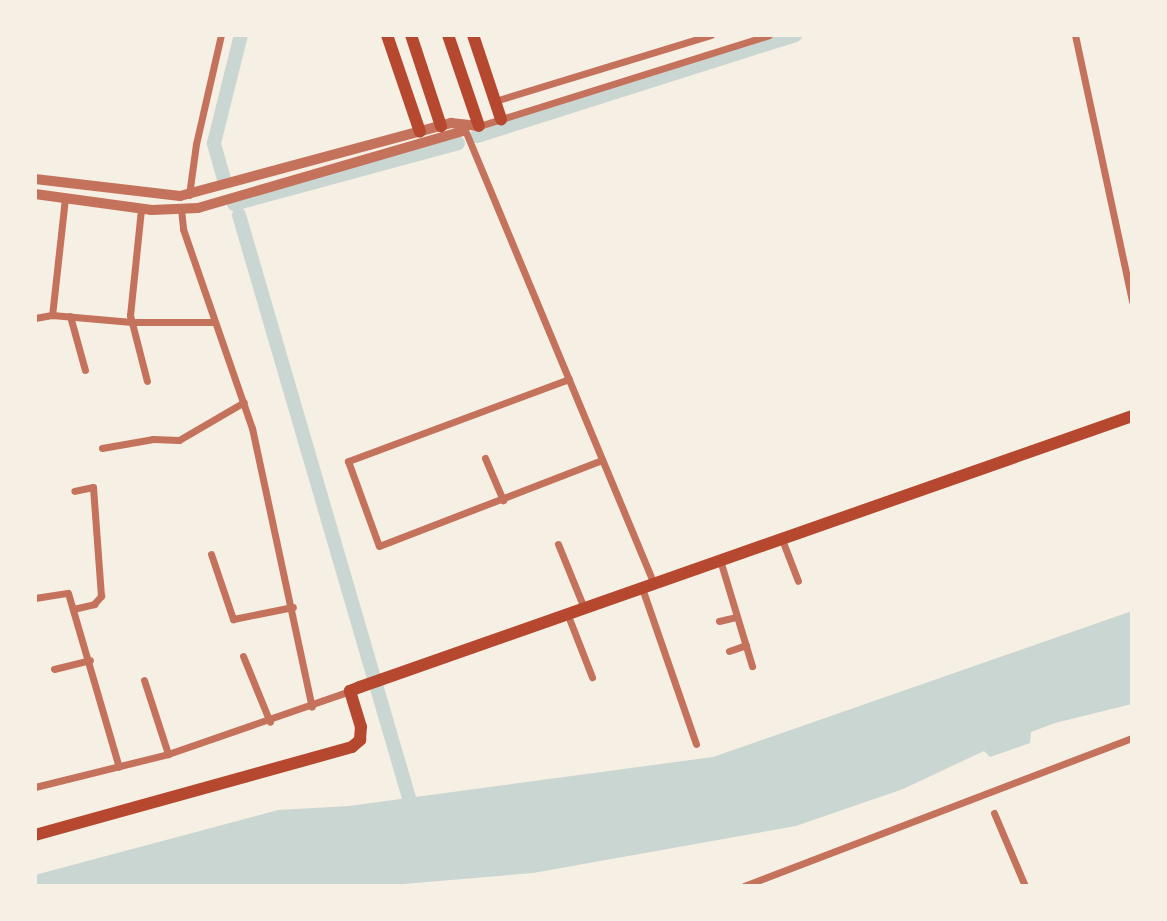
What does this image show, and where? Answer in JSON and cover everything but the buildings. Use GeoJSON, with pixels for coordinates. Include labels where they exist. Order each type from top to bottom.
{"type":"FeatureCollection","features":[{"type":"Feature","properties":{"kind":"main road"},"geometry":{"type":"LineString","coordinates":[[387,35],[420,132]]}},
{"type":"Feature","properties":{"kind":"main road"},"geometry":{"type":"LineString","coordinates":[[411,35],[441,126]]}},
{"type":"Feature","properties":{"kind":"main road"},"geometry":{"type":"LineString","coordinates":[[448,35],[479,126]]}},
{"type":"Feature","properties":{"kind":"main road"},"geometry":{"type":"LineString","coordinates":[[473,35],[501,119]]}},
{"type":"Feature","properties":{"kind":"main road"},"geometry":{"type":"LineString","coordinates":[[35,835],[352,747],[360,740],[361,727],[355,689],[781,537],[1132,416]]}},
{"type":"Feature","properties":{"kind":"street"},"geometry":{"type":"LineString","coordinates":[[221,35],[181,209],[183,229],[244,402],[293,607],[312,707]]}},
{"type":"Feature","properties":{"kind":"street"},"geometry":{"type":"LineString","coordinates":[[495,101],[711,35]]}},
{"type":"Feature","properties":{"kind":"street"},"geometry":{"type":"LineString","coordinates":[[35,194],[141,209],[181,209],[245,196],[769,35]]}},
{"type":"Feature","properties":{"kind":"street"},"geometry":{"type":"LineString","coordinates":[[1075,35],[1132,300]]}},
{"type":"Feature","properties":{"kind":"street"},"geometry":{"type":"LineString","coordinates":[[35,179],[185,195],[441,126],[479,126]]}},
{"type":"Feature","properties":{"kind":"street"},"geometry":{"type":"LineString","coordinates":[[463,131],[602,460],[648,585],[696,744]]}},
{"type":"Feature","properties":{"kind":"street"},"geometry":{"type":"LineString","coordinates":[[52,315],[65,198]]}},
{"type":"Feature","properties":{"kind":"street"},"geometry":{"type":"LineString","coordinates":[[141,209],[132,322],[147,381]]}},
{"type":"Feature","properties":{"kind":"street"},"geometry":{"type":"LineString","coordinates":[[35,318],[52,315],[132,322],[215,322]]}},
{"type":"Feature","properties":{"kind":"street"},"geometry":{"type":"LineString","coordinates":[[69,316],[85,370]]}},
{"type":"Feature","properties":{"kind":"street"},"geometry":{"type":"LineString","coordinates":[[569,379],[348,461],[379,546],[602,460]]}},
{"type":"Feature","properties":{"kind":"street"},"geometry":{"type":"LineString","coordinates":[[102,448],[153,439],[179,440],[244,402]]}},
{"type":"Feature","properties":{"kind":"street"},"geometry":{"type":"LineString","coordinates":[[485,458],[503,500]]}},
{"type":"Feature","properties":{"kind":"street"},"geometry":{"type":"LineString","coordinates":[[73,609],[94,604],[101,596],[93,487],[74,491]]}},
{"type":"Feature","properties":{"kind":"street"},"geometry":{"type":"LineString","coordinates":[[781,537],[798,581]]}},
{"type":"Feature","properties":{"kind":"street"},"geometry":{"type":"LineString","coordinates":[[558,544],[584,608]]}},
{"type":"Feature","properties":{"kind":"street"},"geometry":{"type":"LineString","coordinates":[[211,554],[233,619],[293,607]]}},
{"type":"Feature","properties":{"kind":"street"},"geometry":{"type":"LineString","coordinates":[[720,559],[752,666]]}},
{"type":"Feature","properties":{"kind":"street"},"geometry":{"type":"LineString","coordinates":[[35,598],[68,593],[90,660],[119,767]]}},
{"type":"Feature","properties":{"kind":"street"},"geometry":{"type":"LineString","coordinates":[[567,613],[592,677]]}},
{"type":"Feature","properties":{"kind":"street"},"geometry":{"type":"LineString","coordinates":[[719,621],[737,617]]}},
{"type":"Feature","properties":{"kind":"street"},"geometry":{"type":"LineString","coordinates":[[729,650],[746,645]]}},
{"type":"Feature","properties":{"kind":"street"},"geometry":{"type":"LineString","coordinates":[[243,656],[270,722]]}},
{"type":"Feature","properties":{"kind":"street"},"geometry":{"type":"LineString","coordinates":[[54,670],[90,660]]}},
{"type":"Feature","properties":{"kind":"street"},"geometry":{"type":"LineString","coordinates":[[144,680],[167,754]]}},
{"type":"Feature","properties":{"kind":"street"},"geometry":{"type":"LineString","coordinates":[[35,787],[167,754],[270,722],[355,689]]}},
{"type":"Feature","properties":{"kind":"street"},"geometry":{"type":"LineString","coordinates":[[744,886],[1132,738]]}},
{"type":"Feature","properties":{"kind":"street"},"geometry":{"type":"LineString","coordinates":[[994,813],[1025,886]]}},
{"type":"Feature","properties":{"kind":"shaded area"},"geometry":{"type":"Polygon","coordinates":[[[1132,611],[1132,704],[1055,723],[1031,732],[1030,743],[990,757],[984,751],[903,789],[796,826],[533,873],[380,886],[35,886],[35,875],[278,810],[349,806],[713,757],[1132,611]]]}},
{"type":"Feature","properties":{"kind":"waterway"},"geometry":{"type":"LineString","coordinates":[[224,179],[214,143],[241,35]]}},
{"type":"Feature","properties":{"kind":"waterway"},"geometry":{"type":"LineString","coordinates":[[477,136],[795,35]]}},
{"type":"Feature","properties":{"kind":"waterway"},"geometry":{"type":"LineString","coordinates":[[234,204],[458,143]]}},
{"type":"Feature","properties":{"kind":"waterway"},"geometry":{"type":"LineString","coordinates":[[239,215],[414,815]]}}]}
